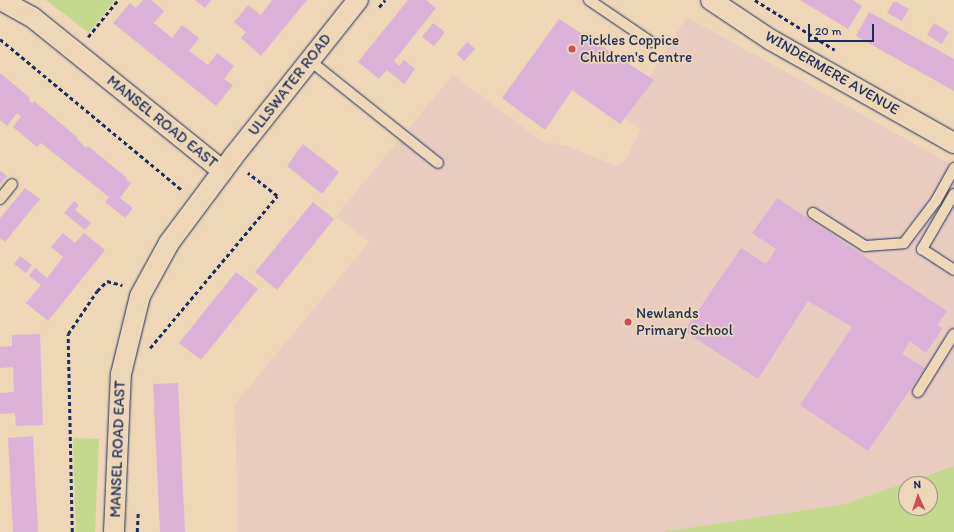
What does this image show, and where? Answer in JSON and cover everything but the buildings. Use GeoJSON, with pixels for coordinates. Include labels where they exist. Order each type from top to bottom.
{"type":"FeatureCollection","features":[{"type":"Feature","properties":{"kind":"street","name":"MANSEL ROAD EAST"},"geometry":{"type":"LineString","coordinates":[[1,0],[32,17],[223,171],[169,244],[140,296],[121,374],[114,532]]}},
{"type":"Feature","properties":{"kind":"street","name":"ULLSWATER ROAD"},"geometry":{"type":"LineString","coordinates":[[223,171],[309,60],[358,0]]}},
{"type":"Feature","properties":{"kind":"street","name":"WINDERMERE AVENUE"},"geometry":{"type":"LineString","coordinates":[[711,0],[771,40],[954,143]]}},
{"type":"Feature","properties":{"kind":"lane"},"geometry":{"type":"LineString","coordinates":[[589,0],[651,42]]}},
{"type":"Feature","properties":{"kind":"lane"},"geometry":{"type":"LineString","coordinates":[[309,60],[438,163]]}},
{"type":"Feature","properties":{"kind":"lane"},"geometry":{"type":"LineString","coordinates":[[813,213],[864,246],[904,243],[936,202],[954,168]]}},
{"type":"Feature","properties":{"kind":"lane"},"geometry":{"type":"LineString","coordinates":[[0,198],[12,184]]}},
{"type":"Feature","properties":{"kind":"lane"},"geometry":{"type":"LineString","coordinates":[[954,194],[922,249],[954,270]]}},
{"type":"Feature","properties":{"kind":"lane"},"geometry":{"type":"LineString","coordinates":[[918,392],[954,334]]}},
{"type":"Feature","properties":{"kind":"path"},"geometry":{"type":"LineString","coordinates":[[76,52],[118,0]]}},
{"type":"Feature","properties":{"kind":"path"},"geometry":{"type":"LineString","coordinates":[[755,0],[841,53]]}},
{"type":"Feature","properties":{"kind":"path"},"geometry":{"type":"LineString","coordinates":[[0,39],[185,194]]}},
{"type":"Feature","properties":{"kind":"path"},"geometry":{"type":"LineString","coordinates":[[148,350],[277,196],[246,171]]}},
{"type":"Feature","properties":{"kind":"path"},"geometry":{"type":"LineString","coordinates":[[72,532],[68,334],[97,291],[107,281],[126,287]]}},
{"type":"Feature","properties":{"kind":"shaded area","name":"Newlands Primary School"},"geometry":{"type":"Polygon","coordinates":[[[687,17],[954,166],[954,466],[925,476],[898,476],[898,486],[845,504],[662,532],[238,532],[235,404],[369,242],[336,216],[453,75],[544,143],[564,145],[616,166],[626,159],[641,129],[624,118],[687,17]]]}},
{"type":"Feature","properties":{"kind":"green space"},"geometry":{"type":"Polygon","coordinates":[[[46,0],[115,0],[89,33],[46,0]]]}},
{"type":"Feature","properties":{"kind":"green space"},"geometry":{"type":"Polygon","coordinates":[[[73,438],[99,439],[95,532],[76,532],[73,438]]]}},
{"type":"Feature","properties":{"kind":"green space"},"geometry":{"type":"Polygon","coordinates":[[[954,466],[954,532],[662,532],[845,504],[898,486],[898,516],[938,516],[938,476],[925,476],[954,466]]]}},
{"type":"Feature","properties":{"kind":"place","name":"Pickles Coppice Children's Centre"},"geometry":{"type":"Point","coordinates":[572,49]}},
{"type":"Feature","properties":{"kind":"place","name":"Newlands Primary School"},"geometry":{"type":"Point","coordinates":[628,322]}}]}
